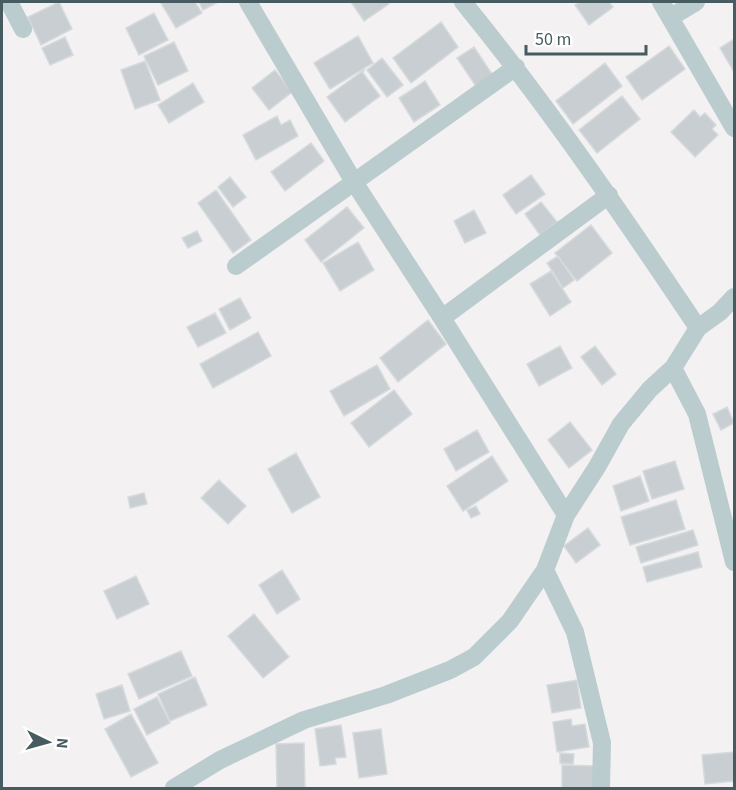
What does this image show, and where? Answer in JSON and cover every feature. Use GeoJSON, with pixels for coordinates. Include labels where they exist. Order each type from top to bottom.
{"type":"FeatureCollection","features":[{"type":"Feature","properties":{"kind":"street"},"geometry":{"type":"LineString","coordinates":[[9,2],[24,29]]}},
{"type":"Feature","properties":{"kind":"street"},"geometry":{"type":"LineString","coordinates":[[248,2],[354,182],[566,515]]}},
{"type":"Feature","properties":{"kind":"street"},"geometry":{"type":"LineString","coordinates":[[463,2],[516,67],[609,195],[698,328]]}},
{"type":"Feature","properties":{"kind":"street"},"geometry":{"type":"LineString","coordinates":[[696,2],[666,9],[735,128]]}},
{"type":"Feature","properties":{"kind":"street"},"geometry":{"type":"LineString","coordinates":[[236,266],[516,67]]}},
{"type":"Feature","properties":{"kind":"street"},"geometry":{"type":"LineString","coordinates":[[442,318],[609,195]]}},
{"type":"Feature","properties":{"kind":"street"},"geometry":{"type":"LineString","coordinates":[[174,789],[220,760],[304,720],[386,695],[450,670],[474,657],[510,621],[545,570],[566,515],[621,424],[650,389],[673,368],[698,328],[720,312],[735,297]]}},
{"type":"Feature","properties":{"kind":"street"},"geometry":{"type":"LineString","coordinates":[[673,368],[698,414],[731,532],[735,562]]}},
{"type":"Feature","properties":{"kind":"street"},"geometry":{"type":"LineString","coordinates":[[545,570],[575,632],[602,743],[601,789]]}},
{"type":"Feature","properties":{"kind":"building"},"geometry":{"type":"Polygon","coordinates":[[[59,2],[72,29],[41,45],[28,17],[59,2]]]}},
{"type":"Feature","properties":{"kind":"building"},"geometry":{"type":"Polygon","coordinates":[[[195,2],[202,13],[176,28],[161,3],[195,2]]]}},
{"type":"Feature","properties":{"kind":"building"},"geometry":{"type":"Polygon","coordinates":[[[199,2],[218,2],[203,10],[199,2]]]}},
{"type":"Feature","properties":{"kind":"building"},"geometry":{"type":"Polygon","coordinates":[[[351,2],[387,2],[389,4],[364,21],[351,2]]]}},
{"type":"Feature","properties":{"kind":"building"},"geometry":{"type":"Polygon","coordinates":[[[580,2],[609,2],[613,7],[589,25],[575,5],[580,2]]]}},
{"type":"Feature","properties":{"kind":"building"},"geometry":{"type":"Polygon","coordinates":[[[154,13],[168,40],[139,55],[126,28],[154,13]]]}},
{"type":"Feature","properties":{"kind":"building"},"geometry":{"type":"Polygon","coordinates":[[[441,22],[458,47],[411,83],[393,58],[441,22]]]}},
{"type":"Feature","properties":{"kind":"building"},"geometry":{"type":"Polygon","coordinates":[[[358,36],[373,63],[330,89],[314,63],[358,36]]]}},
{"type":"Feature","properties":{"kind":"building"},"geometry":{"type":"Polygon","coordinates":[[[65,37],[73,55],[50,65],[42,48],[65,37]]]}},
{"type":"Feature","properties":{"kind":"building"},"geometry":{"type":"Polygon","coordinates":[[[734,39],[734,72],[720,48],[734,39]]]}},
{"type":"Feature","properties":{"kind":"building"},"geometry":{"type":"Polygon","coordinates":[[[174,42],[188,71],[158,85],[144,56],[174,42]]]}},
{"type":"Feature","properties":{"kind":"building"},"geometry":{"type":"Polygon","coordinates":[[[669,46],[685,69],[642,100],[626,77],[669,46]]]}},
{"type":"Feature","properties":{"kind":"building"},"geometry":{"type":"Polygon","coordinates":[[[474,47],[494,77],[477,88],[457,58],[474,47]]]}},
{"type":"Feature","properties":{"kind":"building"},"geometry":{"type":"Polygon","coordinates":[[[382,58],[403,85],[387,97],[367,70],[382,58]]]}},
{"type":"Feature","properties":{"kind":"building"},"geometry":{"type":"Polygon","coordinates":[[[145,61],[160,100],[135,109],[121,70],[145,61]]]}},
{"type":"Feature","properties":{"kind":"building"},"geometry":{"type":"Polygon","coordinates":[[[605,63],[622,86],[573,124],[556,101],[605,63]]]}},
{"type":"Feature","properties":{"kind":"building"},"geometry":{"type":"Polygon","coordinates":[[[275,70],[292,92],[269,110],[252,88],[275,70]]]}},
{"type":"Feature","properties":{"kind":"building"},"geometry":{"type":"Polygon","coordinates":[[[364,70],[363,73],[380,96],[345,122],[327,97],[364,70]]]}},
{"type":"Feature","properties":{"kind":"building"},"geometry":{"type":"Polygon","coordinates":[[[425,81],[440,105],[414,122],[399,98],[425,81]]]}},
{"type":"Feature","properties":{"kind":"building"},"geometry":{"type":"Polygon","coordinates":[[[193,83],[204,102],[169,123],[158,105],[193,83]]]}},
{"type":"Feature","properties":{"kind":"building"},"geometry":{"type":"Polygon","coordinates":[[[622,96],[640,119],[597,153],[579,130],[622,96]]]}},
{"type":"Feature","properties":{"kind":"building"},"geometry":{"type":"Polygon","coordinates":[[[694,110],[700,117],[705,113],[716,125],[712,129],[718,135],[695,157],[671,132],[694,110]]]}},
{"type":"Feature","properties":{"kind":"building"},"geometry":{"type":"Polygon","coordinates":[[[277,116],[281,125],[290,120],[298,136],[256,160],[243,135],[277,116]]]}},
{"type":"Feature","properties":{"kind":"building"},"geometry":{"type":"Polygon","coordinates":[[[311,143],[324,161],[285,191],[271,172],[311,143]]]}},
{"type":"Feature","properties":{"kind":"building"},"geometry":{"type":"Polygon","coordinates":[[[531,175],[545,194],[516,214],[503,195],[531,175]]]}},
{"type":"Feature","properties":{"kind":"building"},"geometry":{"type":"Polygon","coordinates":[[[230,177],[246,197],[233,207],[218,187],[230,177]]]}},
{"type":"Feature","properties":{"kind":"building"},"geometry":{"type":"Polygon","coordinates":[[[216,190],[251,240],[233,253],[198,203],[216,190]]]}},
{"type":"Feature","properties":{"kind":"building"},"geometry":{"type":"Polygon","coordinates":[[[541,202],[557,222],[540,235],[525,214],[541,202]]]}},
{"type":"Feature","properties":{"kind":"building"},"geometry":{"type":"Polygon","coordinates":[[[347,207],[364,228],[321,262],[305,240],[347,207]]]}},
{"type":"Feature","properties":{"kind":"building"},"geometry":{"type":"Polygon","coordinates":[[[474,210],[486,233],[465,243],[454,221],[474,210]]]}},
{"type":"Feature","properties":{"kind":"building"},"geometry":{"type":"Polygon","coordinates":[[[591,225],[612,253],[577,281],[555,253],[591,225]]]}},
{"type":"Feature","properties":{"kind":"building"},"geometry":{"type":"Polygon","coordinates":[[[197,231],[202,241],[188,248],[182,238],[197,231]]]}},
{"type":"Feature","properties":{"kind":"building"},"geometry":{"type":"Polygon","coordinates":[[[358,242],[374,270],[340,291],[323,263],[358,242]]]}},
{"type":"Feature","properties":{"kind":"building"},"geometry":{"type":"Polygon","coordinates":[[[558,256],[574,280],[563,288],[547,263],[558,256]]]}},
{"type":"Feature","properties":{"kind":"building"},"geometry":{"type":"Polygon","coordinates":[[[551,271],[571,302],[550,316],[530,284],[551,271]]]}},
{"type":"Feature","properties":{"kind":"building"},"geometry":{"type":"Polygon","coordinates":[[[240,298],[251,318],[230,330],[219,309],[240,298]]]}},
{"type":"Feature","properties":{"kind":"building"},"geometry":{"type":"Polygon","coordinates":[[[215,313],[226,333],[198,347],[187,327],[215,313]]]}},
{"type":"Feature","properties":{"kind":"building"},"geometry":{"type":"Polygon","coordinates":[[[428,320],[446,344],[398,382],[380,358],[428,320]]]}},
{"type":"Feature","properties":{"kind":"building"},"geometry":{"type":"Polygon","coordinates":[[[258,332],[271,356],[213,388],[200,364],[258,332]]]}},
{"type":"Feature","properties":{"kind":"building"},"geometry":{"type":"Polygon","coordinates":[[[560,346],[572,368],[539,386],[527,364],[560,346]]]}},
{"type":"Feature","properties":{"kind":"building"},"geometry":{"type":"Polygon","coordinates":[[[595,346],[616,374],[602,385],[581,357],[595,346]]]}},
{"type":"Feature","properties":{"kind":"building"},"geometry":{"type":"Polygon","coordinates":[[[377,365],[390,389],[344,416],[330,391],[377,365]]]}},
{"type":"Feature","properties":{"kind":"building"},"geometry":{"type":"Polygon","coordinates":[[[394,390],[412,414],[369,447],[351,423],[394,390]]]}},
{"type":"Feature","properties":{"kind":"building"},"geometry":{"type":"Polygon","coordinates":[[[727,407],[734,423],[721,430],[713,414],[727,407]]]}},
{"type":"Feature","properties":{"kind":"building"},"geometry":{"type":"Polygon","coordinates":[[[570,422],[592,450],[569,468],[548,440],[570,422]]]}},
{"type":"Feature","properties":{"kind":"building"},"geometry":{"type":"Polygon","coordinates":[[[477,430],[489,452],[456,471],[444,449],[477,430]]]}},
{"type":"Feature","properties":{"kind":"building"},"geometry":{"type":"Polygon","coordinates":[[[296,453],[320,497],[292,513],[268,469],[296,453]]]}},
{"type":"Feature","properties":{"kind":"building"},"geometry":{"type":"Polygon","coordinates":[[[492,456],[508,481],[463,511],[447,486],[492,456]]]}},
{"type":"Feature","properties":{"kind":"building"},"geometry":{"type":"Polygon","coordinates":[[[675,461],[684,489],[652,499],[643,471],[675,461]]]}},
{"type":"Feature","properties":{"kind":"building"},"geometry":{"type":"Polygon","coordinates":[[[640,476],[649,501],[621,511],[613,486],[640,476]]]}},
{"type":"Feature","properties":{"kind":"building"},"geometry":{"type":"Polygon","coordinates":[[[219,480],[246,506],[228,524],[201,498],[219,480]]]}},
{"type":"Feature","properties":{"kind":"building"},"geometry":{"type":"Polygon","coordinates":[[[144,493],[147,504],[130,508],[128,497],[144,493]]]}},
{"type":"Feature","properties":{"kind":"building"},"geometry":{"type":"Polygon","coordinates":[[[676,500],[685,529],[630,545],[621,517],[676,500]]]}},
{"type":"Feature","properties":{"kind":"building"},"geometry":{"type":"Polygon","coordinates":[[[476,506],[480,514],[471,518],[467,510],[476,506]]]}},
{"type":"Feature","properties":{"kind":"building"},"geometry":{"type":"Polygon","coordinates":[[[588,528],[600,545],[576,563],[564,546],[588,528]]]}},
{"type":"Feature","properties":{"kind":"building"},"geometry":{"type":"Polygon","coordinates":[[[693,530],[698,545],[641,563],[636,547],[693,530]]]}},
{"type":"Feature","properties":{"kind":"building"},"geometry":{"type":"Polygon","coordinates":[[[698,552],[702,567],[647,582],[643,567],[698,552]]]}},
{"type":"Feature","properties":{"kind":"building"},"geometry":{"type":"Polygon","coordinates":[[[282,570],[300,599],[277,614],[259,585],[282,570]]]}},
{"type":"Feature","properties":{"kind":"building"},"geometry":{"type":"Polygon","coordinates":[[[136,576],[149,604],[117,619],[104,591],[136,576]]]}},
{"type":"Feature","properties":{"kind":"building"},"geometry":{"type":"Polygon","coordinates":[[[254,614],[289,657],[263,678],[228,636],[254,614]]]}},
{"type":"Feature","properties":{"kind":"building"},"geometry":{"type":"Polygon","coordinates":[[[181,651],[192,676],[139,699],[128,674],[181,651]]]}},
{"type":"Feature","properties":{"kind":"building"},"geometry":{"type":"Polygon","coordinates":[[[195,677],[207,705],[170,721],[158,694],[195,677]]]}},
{"type":"Feature","properties":{"kind":"building"},"geometry":{"type":"Polygon","coordinates":[[[577,680],[581,708],[552,713],[547,685],[577,680]]]}},
{"type":"Feature","properties":{"kind":"building"},"geometry":{"type":"Polygon","coordinates":[[[122,685],[130,711],[104,719],[96,694],[122,685]]]}},
{"type":"Feature","properties":{"kind":"building"},"geometry":{"type":"Polygon","coordinates":[[[157,697],[170,723],[147,735],[134,709],[157,697]]]}},
{"type":"Feature","properties":{"kind":"building"},"geometry":{"type":"Polygon","coordinates":[[[131,714],[158,763],[131,777],[105,729],[131,714]]]}},
{"type":"Feature","properties":{"kind":"building"},"geometry":{"type":"Polygon","coordinates":[[[571,719],[572,726],[585,724],[589,747],[557,752],[553,722],[571,719]]]}},
{"type":"Feature","properties":{"kind":"building"},"geometry":{"type":"Polygon","coordinates":[[[341,725],[346,757],[335,758],[336,764],[320,766],[315,729],[341,725]]]}},
{"type":"Feature","properties":{"kind":"building"},"geometry":{"type":"Polygon","coordinates":[[[381,729],[387,774],[359,778],[353,733],[381,729]]]}},
{"type":"Feature","properties":{"kind":"building"},"geometry":{"type":"Polygon","coordinates":[[[304,743],[305,788],[277,788],[276,744],[304,743]]]}},
{"type":"Feature","properties":{"kind":"building"},"geometry":{"type":"Polygon","coordinates":[[[734,752],[734,781],[705,784],[702,755],[734,752]]]}},
{"type":"Feature","properties":{"kind":"building"},"geometry":{"type":"Polygon","coordinates":[[[560,753],[574,754],[573,764],[560,763],[560,753]]]}},
{"type":"Feature","properties":{"kind":"building"},"geometry":{"type":"Polygon","coordinates":[[[562,765],[594,766],[593,788],[562,788],[562,765]]]}}]}
